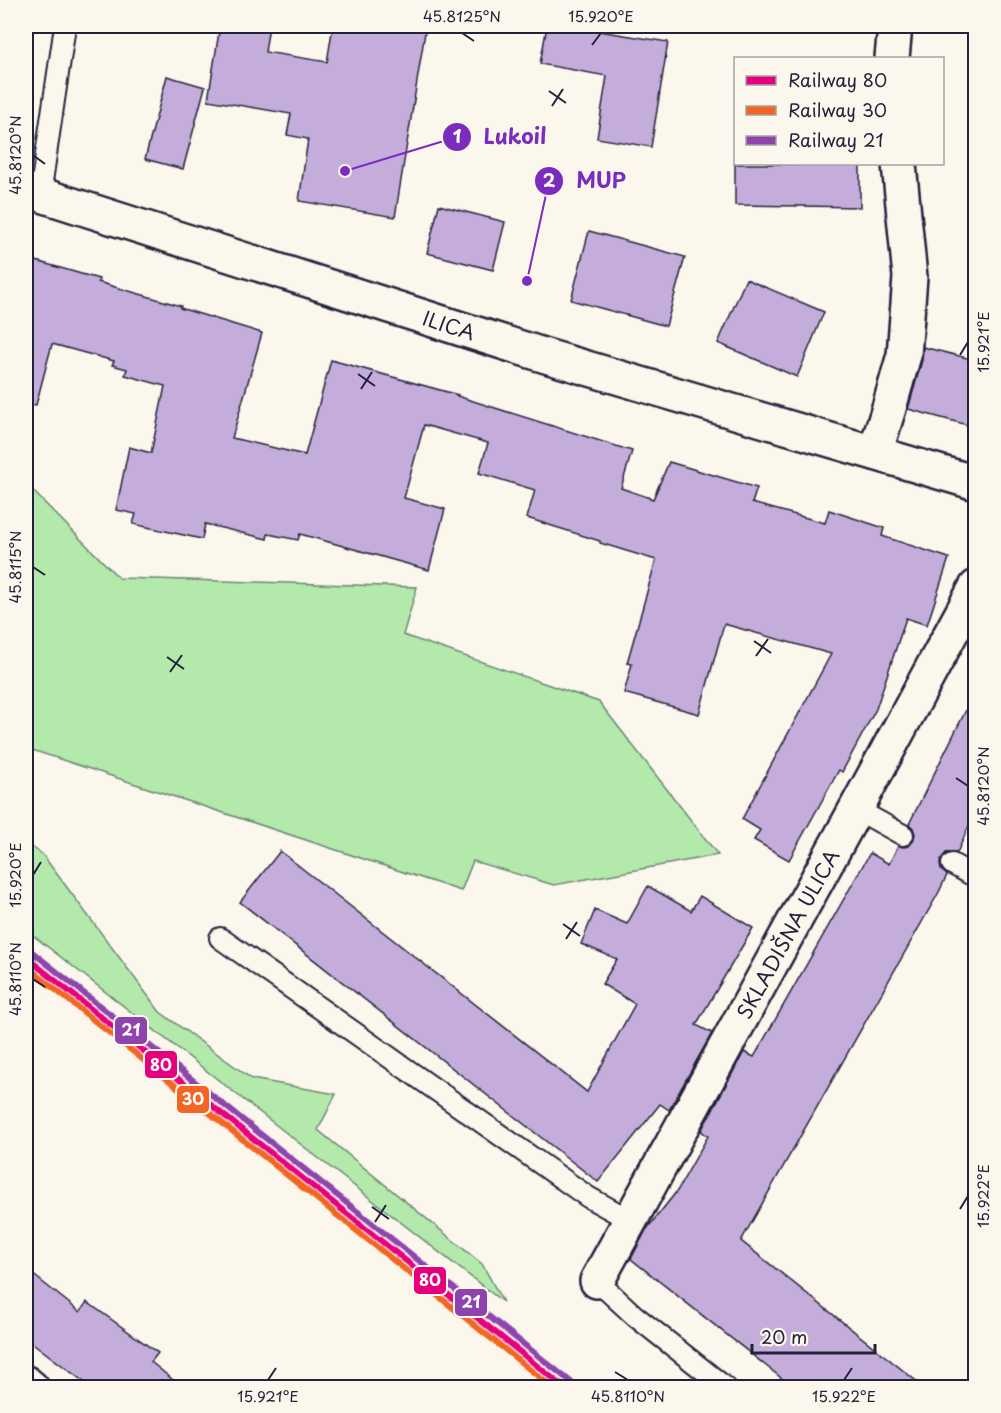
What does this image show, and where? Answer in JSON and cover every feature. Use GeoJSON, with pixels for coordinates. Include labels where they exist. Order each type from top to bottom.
{"type":"FeatureCollection","features":[{"type":"Feature","properties":{"kind":"street"},"geometry":{"type":"LineString","coordinates":[[892,57],[895,26]]}},
{"type":"Feature","properties":{"kind":"street"},"geometry":{"type":"LineString","coordinates":[[875,453],[904,355],[910,277],[899,165]]}},
{"type":"Feature","properties":{"kind":"street","name":"ILICA"},"geometry":{"type":"LineString","coordinates":[[33,192],[546,356],[975,483]]}},
{"type":"Feature","properties":{"kind":"street","name":"SKLADIŠNA ULICA"},"geometry":{"type":"LineString","coordinates":[[597,1281],[975,587]]}},
{"type":"Feature","properties":{"kind":"street"},"geometry":{"type":"LineString","coordinates":[[26,1383],[32,1388]]}},
{"type":"Feature","properties":{"kind":"lane"},"geometry":{"type":"LineString","coordinates":[[33,192],[65,26]]}},
{"type":"Feature","properties":{"kind":"lane"},"geometry":{"type":"LineString","coordinates":[[856,809],[903,835]]}},
{"type":"Feature","properties":{"kind":"lane"},"geometry":{"type":"LineString","coordinates":[[952,864],[970,874]]}},
{"type":"Feature","properties":{"kind":"lane"},"geometry":{"type":"LineString","coordinates":[[220,938],[588,1197],[630,1220]]}},
{"type":"Feature","properties":{"kind":"lane"},"geometry":{"type":"LineString","coordinates":[[597,1281],[635,1316],[726,1388]]}},
{"type":"Feature","properties":{"kind":"green space"},"geometry":{"type":"Polygon","coordinates":[[[27,485],[119,578],[417,587],[403,635],[599,702],[718,855],[554,885],[473,861],[461,891],[26,748],[27,485]]]}},
{"type":"Feature","properties":{"kind":"green space"},"geometry":{"type":"Polygon","coordinates":[[[26,843],[42,854],[160,1012],[252,1079],[336,1094],[318,1130],[482,1264],[503,1302],[26,930],[26,843]]]}},
{"type":"Feature","properties":{"kind":"building"},"geometry":{"type":"Polygon","coordinates":[[[220,26],[269,26],[265,52],[327,62],[333,26],[426,26],[395,217],[299,201],[308,139],[287,135],[291,114],[208,100],[220,26]]]}},
{"type":"Feature","properties":{"kind":"building"},"geometry":{"type":"Polygon","coordinates":[[[547,26],[587,26],[587,29],[668,42],[651,147],[597,138],[607,76],[540,64],[547,26]]]}},
{"type":"Feature","properties":{"kind":"building"},"geometry":{"type":"Polygon","coordinates":[[[167,76],[205,87],[183,169],[145,159],[167,76]]]}},
{"type":"Feature","properties":{"kind":"building"},"geometry":{"type":"Polygon","coordinates":[[[735,165],[860,165],[860,207],[735,205],[735,165]]]}},
{"type":"Feature","properties":{"kind":"building"},"geometry":{"type":"Polygon","coordinates":[[[439,205],[505,222],[493,270],[427,253],[439,205]]]}},
{"type":"Feature","properties":{"kind":"building"},"geometry":{"type":"Polygon","coordinates":[[[589,231],[685,257],[666,326],[571,300],[589,231]]]}},
{"type":"Feature","properties":{"kind":"building"},"geometry":{"type":"Polygon","coordinates":[[[36,261],[99,279],[98,282],[262,333],[232,438],[305,455],[331,360],[458,395],[632,451],[621,488],[653,499],[669,462],[757,488],[752,503],[825,523],[829,510],[884,528],[882,536],[949,558],[927,625],[906,618],[876,709],[842,772],[839,770],[789,860],[754,840],[760,830],[742,819],[831,654],[724,624],[699,714],[624,693],[632,664],[627,663],[656,560],[527,518],[535,490],[479,473],[488,443],[424,425],[404,498],[445,509],[429,570],[300,534],[298,540],[268,534],[267,539],[205,524],[202,539],[133,524],[136,514],[116,510],[129,447],[151,453],[165,386],[125,375],[127,369],[112,365],[114,361],[52,344],[36,405],[26,404],[26,302],[36,261]]]}},
{"type":"Feature","properties":{"kind":"building"},"geometry":{"type":"Polygon","coordinates":[[[746,279],[824,312],[797,377],[718,343],[746,279]]]}},
{"type":"Feature","properties":{"kind":"building"},"geometry":{"type":"Polygon","coordinates":[[[923,347],[975,360],[975,427],[908,409],[922,360],[923,347]]]}},
{"type":"Feature","properties":{"kind":"building"},"geometry":{"type":"Polygon","coordinates":[[[975,692],[975,812],[957,853],[946,853],[941,859],[941,870],[947,875],[939,892],[741,1241],[925,1388],[794,1388],[631,1259],[646,1230],[677,1191],[708,1136],[701,1131],[744,1052],[754,1057],[870,853],[889,864],[898,846],[909,846],[913,841],[915,834],[909,824],[975,692]]]}},
{"type":"Feature","properties":{"kind":"building"},"geometry":{"type":"Polygon","coordinates":[[[280,851],[587,1092],[635,1004],[602,984],[617,959],[581,944],[595,910],[627,924],[648,886],[691,911],[700,896],[753,928],[696,1025],[712,1033],[669,1110],[660,1104],[598,1182],[240,902],[280,851]]]}},
{"type":"Feature","properties":{"kind":"building"},"geometry":{"type":"Polygon","coordinates":[[[26,1269],[80,1312],[87,1302],[158,1353],[151,1362],[183,1388],[92,1388],[26,1338],[26,1269]]]}},
{"type":"Feature","properties":{"kind":"rail line","name":"21"},"geometry":{"type":"LineString","coordinates":[[31,951],[571,1382]]}},
{"type":"Feature","properties":{"kind":"rail line","name":"80"},"geometry":{"type":"LineString","coordinates":[[26,957],[565,1388]]}},
{"type":"Feature","properties":{"kind":"rail line","name":"30"},"geometry":{"type":"LineString","coordinates":[[26,966],[553,1388]]}},
{"type":"Feature","properties":{"kind":"place","name":"Lukoil"},"geometry":{"type":"Point","coordinates":[345,171]}},
{"type":"Feature","properties":{"kind":"place","name":"MUP"},"geometry":{"type":"Point","coordinates":[527,281]}}]}
